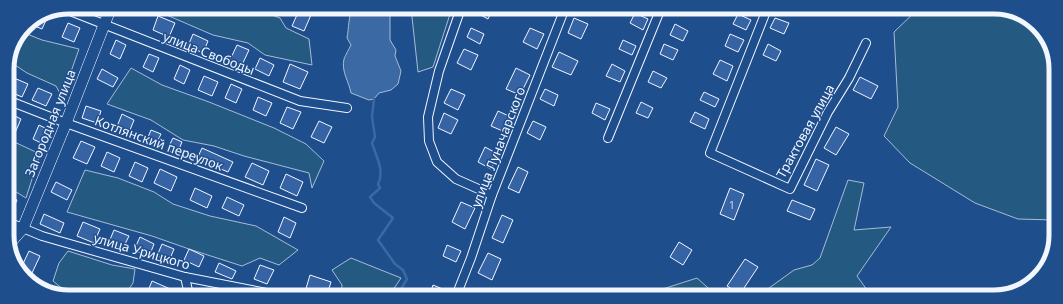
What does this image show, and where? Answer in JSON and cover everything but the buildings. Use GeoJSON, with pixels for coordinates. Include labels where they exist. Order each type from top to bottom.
{"type":"FeatureCollection","features":[{"type":"Feature","properties":{"kind":"street","name":"улица Свободы"},"geometry":{"type":"LineString","coordinates":[[78,14],[300,101],[347,108]]}},
{"type":"Feature","properties":{"kind":"street","name":"Загородная улица"},"geometry":{"type":"LineString","coordinates":[[14,238],[23,228],[109,14]]}},
{"type":"Feature","properties":{"kind":"street"},"geometry":{"type":"LineString","coordinates":[[459,14],[439,72],[428,117],[429,141],[437,162],[456,179],[492,195]]}},
{"type":"Feature","properties":{"kind":"street","name":"улица Луначарского"},"geometry":{"type":"LineString","coordinates":[[458,290],[471,258],[492,195],[563,14]]}},
{"type":"Feature","properties":{"kind":"street"},"geometry":{"type":"LineString","coordinates":[[608,138],[659,14]]}},
{"type":"Feature","properties":{"kind":"street","name":"Трактовая улица"},"geometry":{"type":"LineString","coordinates":[[765,14],[710,153],[790,189],[828,112],[849,78],[866,43]]}},
{"type":"Feature","properties":{"kind":"street","name":"Котлянский переулок"},"geometry":{"type":"LineString","coordinates":[[14,103],[302,208]]}},
{"type":"Feature","properties":{"kind":"street","name":"улица Урицкого"},"geometry":{"type":"LineString","coordinates":[[14,224],[42,236],[185,277],[252,290]]}},
{"type":"Feature","properties":{"kind":"street"},"geometry":{"type":"LineString","coordinates":[[185,277],[189,290]]}},
{"type":"Feature","properties":{"kind":"shaded area"},"geometry":{"type":"Polygon","coordinates":[[[164,14],[269,14],[280,18],[286,28],[309,39],[312,65],[265,55],[248,43],[213,35],[164,14]]]}},
{"type":"Feature","properties":{"kind":"shaded area"},"geometry":{"type":"Polygon","coordinates":[[[350,14],[390,14],[390,40],[396,50],[395,56],[401,71],[398,84],[391,90],[379,93],[374,99],[369,100],[351,93],[344,72],[344,59],[351,45],[347,38],[350,14]]]}},
{"type":"Feature","properties":{"kind":"shaded area"},"geometry":{"type":"Polygon","coordinates":[[[412,14],[450,14],[433,67],[418,72],[412,14]]]}},
{"type":"Feature","properties":{"kind":"shaded area"},"geometry":{"type":"Polygon","coordinates":[[[913,14],[1001,14],[1021,21],[1038,36],[1046,51],[1049,69],[1049,220],[1018,219],[975,203],[910,163],[884,136],[898,107],[894,32],[913,14]]]}},
{"type":"Feature","properties":{"kind":"shaded area"},"geometry":{"type":"Polygon","coordinates":[[[27,34],[42,40],[79,49],[62,97],[56,86],[27,73],[14,65],[20,45],[27,34]]]}},
{"type":"Feature","properties":{"kind":"shaded area"},"geometry":{"type":"Polygon","coordinates":[[[131,68],[162,85],[274,128],[306,144],[324,161],[312,188],[309,173],[244,156],[214,146],[183,140],[151,120],[107,104],[131,68]]]}},
{"type":"Feature","properties":{"kind":"shaded area"},"geometry":{"type":"Polygon","coordinates":[[[14,142],[40,154],[26,198],[14,191],[14,142]]]}},
{"type":"Feature","properties":{"kind":"shaded area"},"geometry":{"type":"Polygon","coordinates":[[[85,170],[118,178],[154,192],[173,204],[210,216],[256,226],[298,250],[279,265],[260,258],[242,266],[152,236],[67,212],[85,170]]]}},
{"type":"Feature","properties":{"kind":"shaded area"},"geometry":{"type":"Polygon","coordinates":[[[848,180],[864,183],[854,230],[891,227],[857,276],[867,290],[766,290],[794,270],[812,265],[820,258],[848,180]]]}},
{"type":"Feature","properties":{"kind":"shaded area"},"geometry":{"type":"Polygon","coordinates":[[[68,251],[112,265],[135,269],[133,283],[128,290],[64,290],[53,281],[59,263],[68,251]]]}},
{"type":"Feature","properties":{"kind":"shaded area"},"geometry":{"type":"Polygon","coordinates":[[[351,258],[401,278],[393,290],[342,290],[342,285],[332,270],[351,258]]]}},
{"type":"Feature","properties":{"kind":"shaded area"},"geometry":{"type":"Polygon","coordinates":[[[697,278],[710,290],[660,290],[697,278]]]}},
{"type":"Feature","properties":{"kind":"waterway"},"geometry":{"type":"LineString","coordinates":[[374,99],[372,117],[375,137],[372,143],[381,174],[378,184],[380,188],[370,197],[374,203],[393,218],[378,240],[395,264],[403,270],[407,279],[401,290]]}}]}
